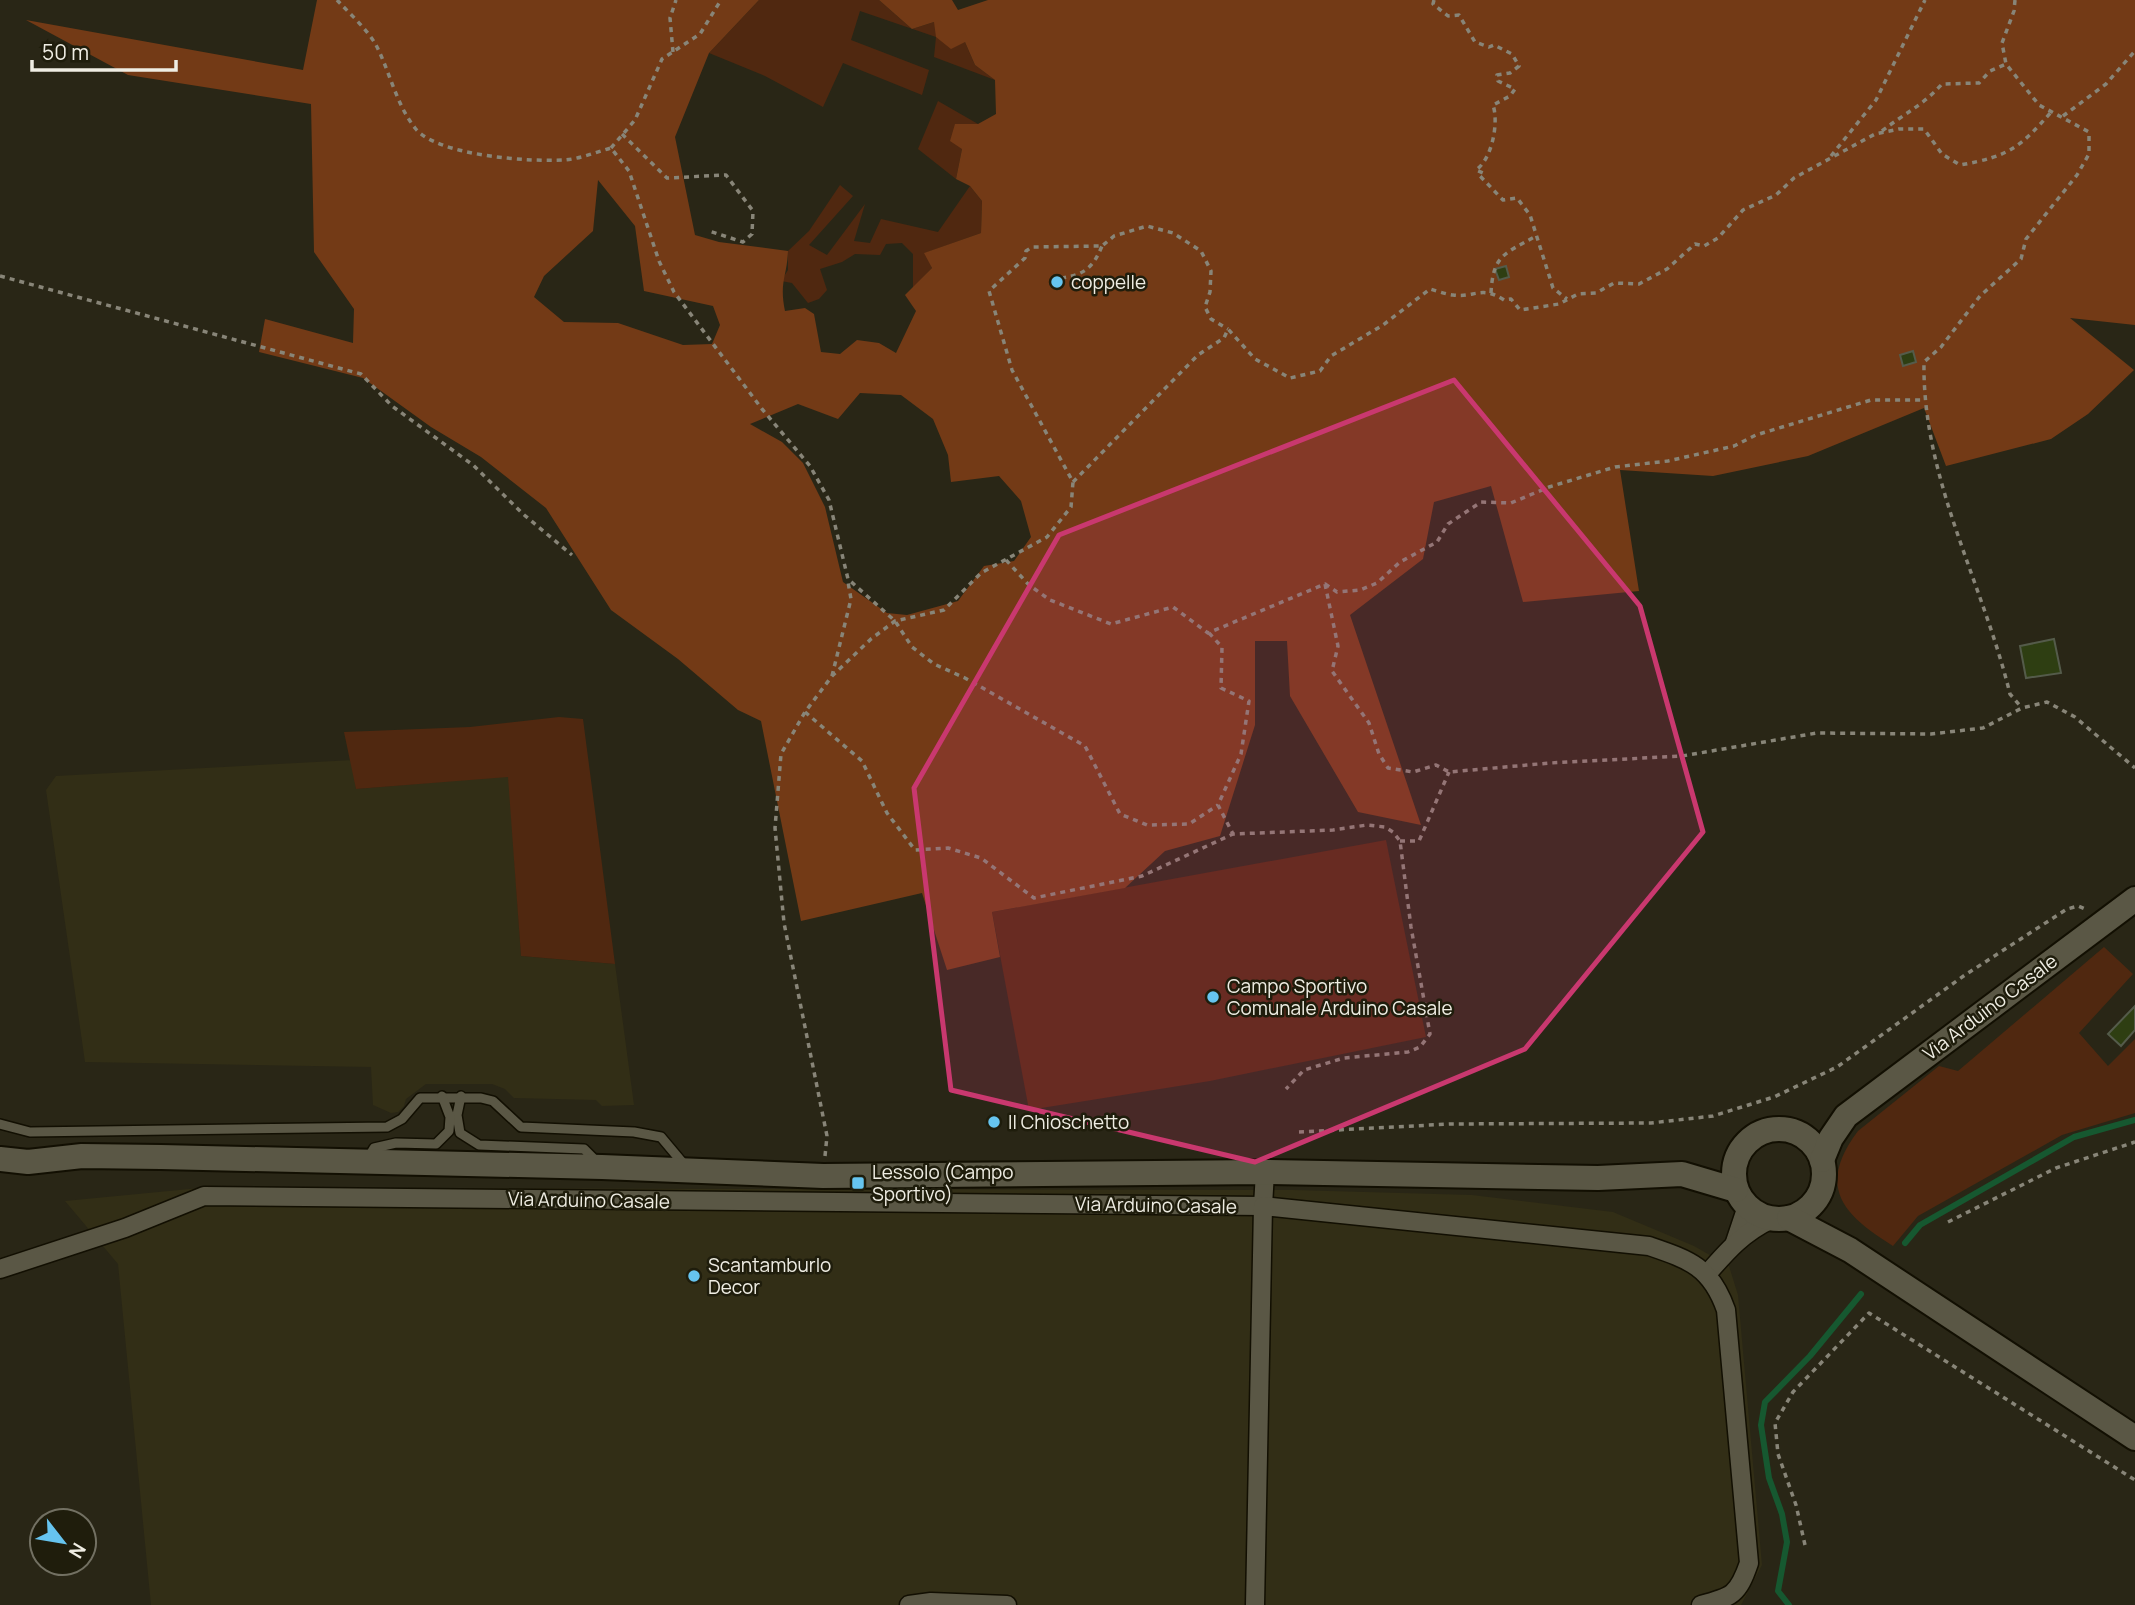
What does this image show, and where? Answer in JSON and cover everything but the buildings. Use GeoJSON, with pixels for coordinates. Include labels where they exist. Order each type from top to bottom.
{"type":"FeatureCollection","features":[{"type":"Feature","properties":{"kind":"main road","name":"Via Arduino Casale"},"geometry":{"type":"LineString","coordinates":[[1846,1116],[2135,899]]}},
{"type":"Feature","properties":{"kind":"main road"},"geometry":{"type":"LineString","coordinates":[[1796,1132],[1846,1116]]}},
{"type":"Feature","properties":{"kind":"main road"},"geometry":{"type":"LineString","coordinates":[[1822,1160],[1831,1138],[1846,1116]]}},
{"type":"Feature","properties":{"kind":"main road"},"geometry":{"type":"LineString","coordinates":[[1741,1198],[1734,1166],[1739,1152],[1750,1139],[1763,1131],[1777,1128],[1796,1132],[1809,1139],[1822,1160],[1824,1181],[1814,1202],[1802,1212],[1781,1218]]}},
{"type":"Feature","properties":{"kind":"main road"},"geometry":{"type":"LineString","coordinates":[[1265,1171],[1598,1178],[1682,1174],[1739,1152]]}},
{"type":"Feature","properties":{"kind":"main road","name":"Via Arduino Casale"},"geometry":{"type":"LineString","coordinates":[[28,1162],[82,1156],[602,1167],[823,1176],[1265,1171]]}},
{"type":"Feature","properties":{"kind":"main road"},"geometry":{"type":"LineString","coordinates":[[0,1159],[28,1162]]}},
{"type":"Feature","properties":{"kind":"main road"},"geometry":{"type":"LineString","coordinates":[[0,1180],[28,1162]]}},
{"type":"Feature","properties":{"kind":"main road"},"geometry":{"type":"LineString","coordinates":[[1682,1174],[1741,1198],[1850,1250],[2135,1438]]}},
{"type":"Feature","properties":{"kind":"main road"},"geometry":{"type":"LineString","coordinates":[[1814,1202],[1830,1229],[1850,1250]]}},
{"type":"Feature","properties":{"kind":"street","name":"Via Arduino Casale"},"geometry":{"type":"LineString","coordinates":[[0,1269],[125,1228],[204,1196],[1263,1206],[1265,1171]]}},
{"type":"Feature","properties":{"kind":"street"},"geometry":{"type":"LineString","coordinates":[[1735,1242],[1741,1198]]}},
{"type":"Feature","properties":{"kind":"street"},"geometry":{"type":"LineString","coordinates":[[1255,1605],[1263,1206],[1649,1245],[1680,1256],[1708,1273],[1726,1310],[1750,1547],[1749,1563],[1736,1592],[1722,1602],[1701,1605]]}},
{"type":"Feature","properties":{"kind":"street"},"geometry":{"type":"LineString","coordinates":[[1708,1273],[1735,1242],[1751,1229],[1781,1218]]}},
{"type":"Feature","properties":{"kind":"street"},"geometry":{"type":"LineString","coordinates":[[909,1605],[1007,1605]]}},
{"type":"Feature","properties":{"kind":"lane"},"geometry":{"type":"LineString","coordinates":[[366,1162],[374,1148],[396,1143],[436,1144],[449,1131],[450,1118],[442,1096]]}},
{"type":"Feature","properties":{"kind":"lane"},"geometry":{"type":"LineString","coordinates":[[461,1096],[457,1115],[460,1133],[479,1145],[584,1149],[602,1167]]}},
{"type":"Feature","properties":{"kind":"lane"},"geometry":{"type":"LineString","coordinates":[[0,1124],[30,1132],[387,1127],[402,1119],[420,1098],[461,1096],[493,1101],[521,1127],[634,1132],[662,1137],[689,1170]]}},
{"type":"Feature","properties":{"kind":"path"},"geometry":{"type":"LineString","coordinates":[[337,0],[375,43],[416,131],[452,148],[483,156],[523,160],[567,160],[611,148],[635,120],[663,59],[700,34],[721,0]]}},
{"type":"Feature","properties":{"kind":"path"},"geometry":{"type":"LineString","coordinates":[[673,52],[670,18],[676,0]]}},
{"type":"Feature","properties":{"kind":"path"},"geometry":{"type":"LineString","coordinates":[[1434,0],[1433,4],[1448,16],[1459,15],[1475,43],[1489,47],[1494,45],[1512,54],[1519,66],[1510,74],[1497,75],[1499,81],[1515,89],[1510,96],[1493,105],[1496,116],[1489,152],[1484,164],[1476,170],[1483,173],[1480,176],[1503,200],[1517,198],[1530,215],[1553,288],[1567,300]]}},
{"type":"Feature","properties":{"kind":"path"},"geometry":{"type":"LineString","coordinates":[[1828,159],[1876,100],[1925,0]]}},
{"type":"Feature","properties":{"kind":"path"},"geometry":{"type":"LineString","coordinates":[[2015,0],[2014,11],[2002,43],[2006,64],[2039,105],[2053,110],[2089,132],[2089,153],[2077,175],[2026,239],[2021,258],[1980,296],[1941,347],[1924,362],[1924,400],[1933,455],[2010,694],[2022,708]]}},
{"type":"Feature","properties":{"kind":"path"},"geometry":{"type":"LineString","coordinates":[[2063,116],[2106,84],[2135,51]]}},
{"type":"Feature","properties":{"kind":"path"},"geometry":{"type":"LineString","coordinates":[[1061,278],[1082,275],[1095,263],[1102,246],[1114,236],[1147,226],[1173,233],[1201,250],[1211,271],[1210,292],[1205,307],[1211,319],[1228,329],[1255,359],[1278,374],[1290,378],[1320,371],[1331,356],[1383,326],[1430,289],[1455,296],[1476,291],[1490,293],[1504,300],[1511,299],[1520,310],[1567,300],[1578,294],[1596,293],[1614,283],[1639,284],[1667,269],[1695,244],[1704,246],[1718,238],[1743,210],[1776,195],[1794,178],[1880,133],[1902,115],[1923,105],[1942,83],[1979,83],[1990,71],[2006,64]]}},
{"type":"Feature","properties":{"kind":"path"},"geometry":{"type":"LineString","coordinates":[[1880,133],[1924,129],[1942,154],[1960,165],[1990,160],[2023,144],[2053,110]]}},
{"type":"Feature","properties":{"kind":"path"},"geometry":{"type":"LineString","coordinates":[[622,134],[667,178],[726,175],[753,211],[752,234],[743,242],[709,231]]}},
{"type":"Feature","properties":{"kind":"path"},"geometry":{"type":"LineString","coordinates":[[611,148],[629,171],[659,261],[674,292],[762,409],[810,466],[829,500],[851,598],[832,676]]}},
{"type":"Feature","properties":{"kind":"path"},"geometry":{"type":"LineString","coordinates":[[1490,293],[1492,271],[1499,258],[1536,236]]}},
{"type":"Feature","properties":{"kind":"path"},"geometry":{"type":"LineString","coordinates":[[823,1176],[827,1136],[784,923],[775,828],[781,754],[805,712],[832,676],[895,621],[943,610],[981,573],[1047,537],[1071,507],[1073,482],[1012,370],[989,291],[1026,258],[1026,251],[1032,247],[1102,246]]}},
{"type":"Feature","properties":{"kind":"path"},"geometry":{"type":"LineString","coordinates":[[0,276],[361,374],[392,406],[473,465],[523,514],[572,555]]}},
{"type":"Feature","properties":{"kind":"path"},"geometry":{"type":"LineString","coordinates":[[1073,482],[1198,355],[1224,338],[1228,329]]}},
{"type":"Feature","properties":{"kind":"path"},"geometry":{"type":"LineString","coordinates":[[1325,584],[1337,592],[1360,590],[1377,583],[1400,562],[1437,542],[1448,524],[1481,502],[1511,503],[1549,487],[1615,467],[1668,461],[1734,446],[1756,435],[1871,400],[1924,400]]}},
{"type":"Feature","properties":{"kind":"path"},"geometry":{"type":"LineString","coordinates":[[848,579],[895,621],[912,647],[933,664],[965,678],[1085,746],[1120,814],[1147,825],[1189,824],[1218,805],[1241,754],[1249,701],[1221,688],[1222,647],[1173,607],[1111,624],[1050,600],[1029,584],[1005,559]]}},
{"type":"Feature","properties":{"kind":"path"},"geometry":{"type":"LineString","coordinates":[[1208,633],[1325,584]]}},
{"type":"Feature","properties":{"kind":"path"},"geometry":{"type":"LineString","coordinates":[[1325,584],[1338,646],[1332,671],[1369,723],[1379,754],[1388,768],[1413,772],[1436,765],[1448,772],[1682,756],[1817,733],[1931,733],[1983,728],[2022,708],[2047,702],[2099,736],[2135,768]]}},
{"type":"Feature","properties":{"kind":"path"},"geometry":{"type":"LineString","coordinates":[[805,712],[862,761],[887,813],[915,850],[948,848],[981,858],[1034,898],[1142,876],[1233,834],[1333,830],[1367,825],[1385,827],[1400,841],[1411,927],[1430,1034],[1420,1047],[1408,1052],[1344,1058],[1304,1069],[1286,1089]]}},
{"type":"Feature","properties":{"kind":"path"},"geometry":{"type":"LineString","coordinates":[[1400,841],[1419,841],[1448,772]]}},
{"type":"Feature","properties":{"kind":"path"},"geometry":{"type":"LineString","coordinates":[[1218,805],[1233,834]]}},
{"type":"Feature","properties":{"kind":"path"},"geometry":{"type":"LineString","coordinates":[[1299,1132],[1450,1124],[1651,1123],[1713,1116],[1774,1097],[1837,1067],[1965,975],[2067,909],[2078,906],[2088,909],[2104,922]]}},
{"type":"Feature","properties":{"kind":"path"},"geometry":{"type":"LineString","coordinates":[[1948,1223],[2056,1168],[2135,1142]]}},
{"type":"Feature","properties":{"kind":"path"},"geometry":{"type":"LineString","coordinates":[[1805,1545],[1797,1505],[1778,1454],[1774,1423],[1793,1392],[1869,1313],[2135,1480]]}},
{"type":"Feature","properties":{"kind":"highlighted area"},"geometry":{"type":"Polygon","coordinates":[[[1454,380],[1640,606],[1703,832],[1525,1049],[1255,1162],[951,1090],[914,788],[1059,535],[1454,380]]]}},
{"type":"Feature","properties":{"kind":"shaded area"},"geometry":{"type":"Polygon","coordinates":[[[317,0],[759,0],[709,53],[675,137],[695,235],[719,242],[788,251],[783,286],[785,311],[805,308],[814,314],[821,352],[840,354],[857,340],[879,343],[896,353],[916,311],[905,295],[932,268],[924,253],[981,233],[982,201],[970,186],[956,179],[962,149],[950,141],[955,124],[978,124],[996,114],[995,80],[975,65],[965,42],[951,49],[936,37],[934,22],[912,29],[879,0],[952,0],[958,10],[988,0],[2135,0],[2135,325],[2070,318],[2134,370],[2088,414],[2051,439],[1946,466],[1924,408],[1808,456],[1713,476],[1620,470],[1639,591],[1523,602],[1491,486],[1434,502],[1423,559],[1350,615],[1421,825],[1358,812],[1290,696],[1287,641],[1255,641],[1255,725],[1220,836],[1165,851],[1125,888],[992,912],[1000,957],[947,970],[922,893],[801,921],[761,721],[738,710],[678,659],[611,610],[546,508],[481,457],[431,427],[363,378],[259,352],[265,319],[353,343],[354,309],[314,252],[311,104],[128,75],[26,20],[303,70],[317,0]],[[598,180],[593,231],[544,276],[534,297],[564,322],[618,323],[683,345],[712,344],[720,325],[713,306],[644,291],[635,226],[598,180]],[[860,393],[838,419],[798,404],[750,424],[782,442],[803,463],[825,507],[843,582],[887,613],[907,615],[958,601],[984,566],[1014,561],[1031,537],[1021,501],[999,476],[951,482],[948,455],[933,419],[901,395],[860,393]]]}},
{"type":"Feature","properties":{"kind":"shaded area"},"geometry":{"type":"Polygon","coordinates":[[[759,0],[879,0],[912,29],[860,11],[851,40],[929,70],[922,95],[843,63],[823,107],[765,76],[709,53],[759,0]]]}},
{"type":"Feature","properties":{"kind":"shaded area"},"geometry":{"type":"Polygon","coordinates":[[[934,22],[965,42],[975,65],[995,80],[934,57],[936,37],[912,29],[934,22]]]}},
{"type":"Feature","properties":{"kind":"shaded area"},"geometry":{"type":"Polygon","coordinates":[[[938,101],[978,124],[962,149],[956,179],[918,149],[938,101]]]}},
{"type":"Feature","properties":{"kind":"shaded area"},"geometry":{"type":"Polygon","coordinates":[[[840,185],[853,196],[809,245],[827,255],[865,204],[854,241],[870,243],[881,219],[938,232],[970,186],[982,201],[981,233],[925,253],[932,268],[913,288],[913,254],[902,243],[886,244],[880,255],[855,254],[842,262],[820,269],[827,290],[819,299],[808,303],[792,283],[781,281],[788,270],[788,251],[809,231],[840,185]]]}},
{"type":"Feature","properties":{"kind":"shaded area"},"geometry":{"type":"Polygon","coordinates":[[[559,717],[583,719],[615,964],[521,956],[508,777],[356,789],[344,732],[470,727],[559,717]]]}},
{"type":"Feature","properties":{"kind":"shaded area"},"geometry":{"type":"Polygon","coordinates":[[[353,760],[356,789],[509,776],[521,956],[615,964],[634,1105],[602,1106],[596,1100],[514,1098],[505,1089],[492,1084],[426,1084],[406,1099],[398,1112],[391,1113],[373,1105],[371,1067],[85,1062],[46,790],[56,776],[353,760]]]}},
{"type":"Feature","properties":{"kind":"shaded area","name":"Campo Sportivo Comunale Arduino Casale"},"geometry":{"type":"Polygon","coordinates":[[[1386,840],[1426,1037],[1210,1081],[1029,1110],[992,912],[1386,840]]]}},
{"type":"Feature","properties":{"kind":"shaded area"},"geometry":{"type":"Polygon","coordinates":[[[2104,947],[2133,974],[2079,1033],[2108,1066],[2135,1039],[2135,1113],[2062,1135],[1918,1216],[1893,1246],[1861,1223],[1841,1198],[1837,1184],[1845,1151],[1858,1131],[1939,1066],[1958,1071],[2104,947]]]}},
{"type":"Feature","properties":{"kind":"shaded area"},"geometry":{"type":"Polygon","coordinates":[[[200,1188],[1293,1190],[1472,1195],[1613,1212],[1694,1246],[1729,1266],[1738,1295],[1762,1565],[1741,1605],[151,1605],[118,1264],[65,1201],[200,1188]]]}},
{"type":"Feature","properties":{"kind":"waterway"},"geometry":{"type":"LineString","coordinates":[[1905,1243],[1920,1225],[2074,1137],[2135,1120]]}},
{"type":"Feature","properties":{"kind":"waterway"},"geometry":{"type":"LineString","coordinates":[[1789,1605],[1778,1591],[1787,1542],[1782,1514],[1769,1478],[1761,1425],[1765,1402],[1810,1356],[1861,1294]]}},
{"type":"Feature","properties":{"kind":"place","name":"coppelle"},"geometry":{"type":"Point","coordinates":[1057,282]}},
{"type":"Feature","properties":{"kind":"place","name":"Campo Sportivo Comunale Arduino Casale"},"geometry":{"type":"Point","coordinates":[1213,997]}},
{"type":"Feature","properties":{"kind":"place","name":"Il Chioschetto"},"geometry":{"type":"Point","coordinates":[994,1122]}},
{"type":"Feature","properties":{"kind":"place","name":"Lessolo (Campo Sportivo)"},"geometry":{"type":"Point","coordinates":[858,1183]}},
{"type":"Feature","properties":{"kind":"place","name":"Scantamburlo Decor"},"geometry":{"type":"Point","coordinates":[694,1276]}}]}
